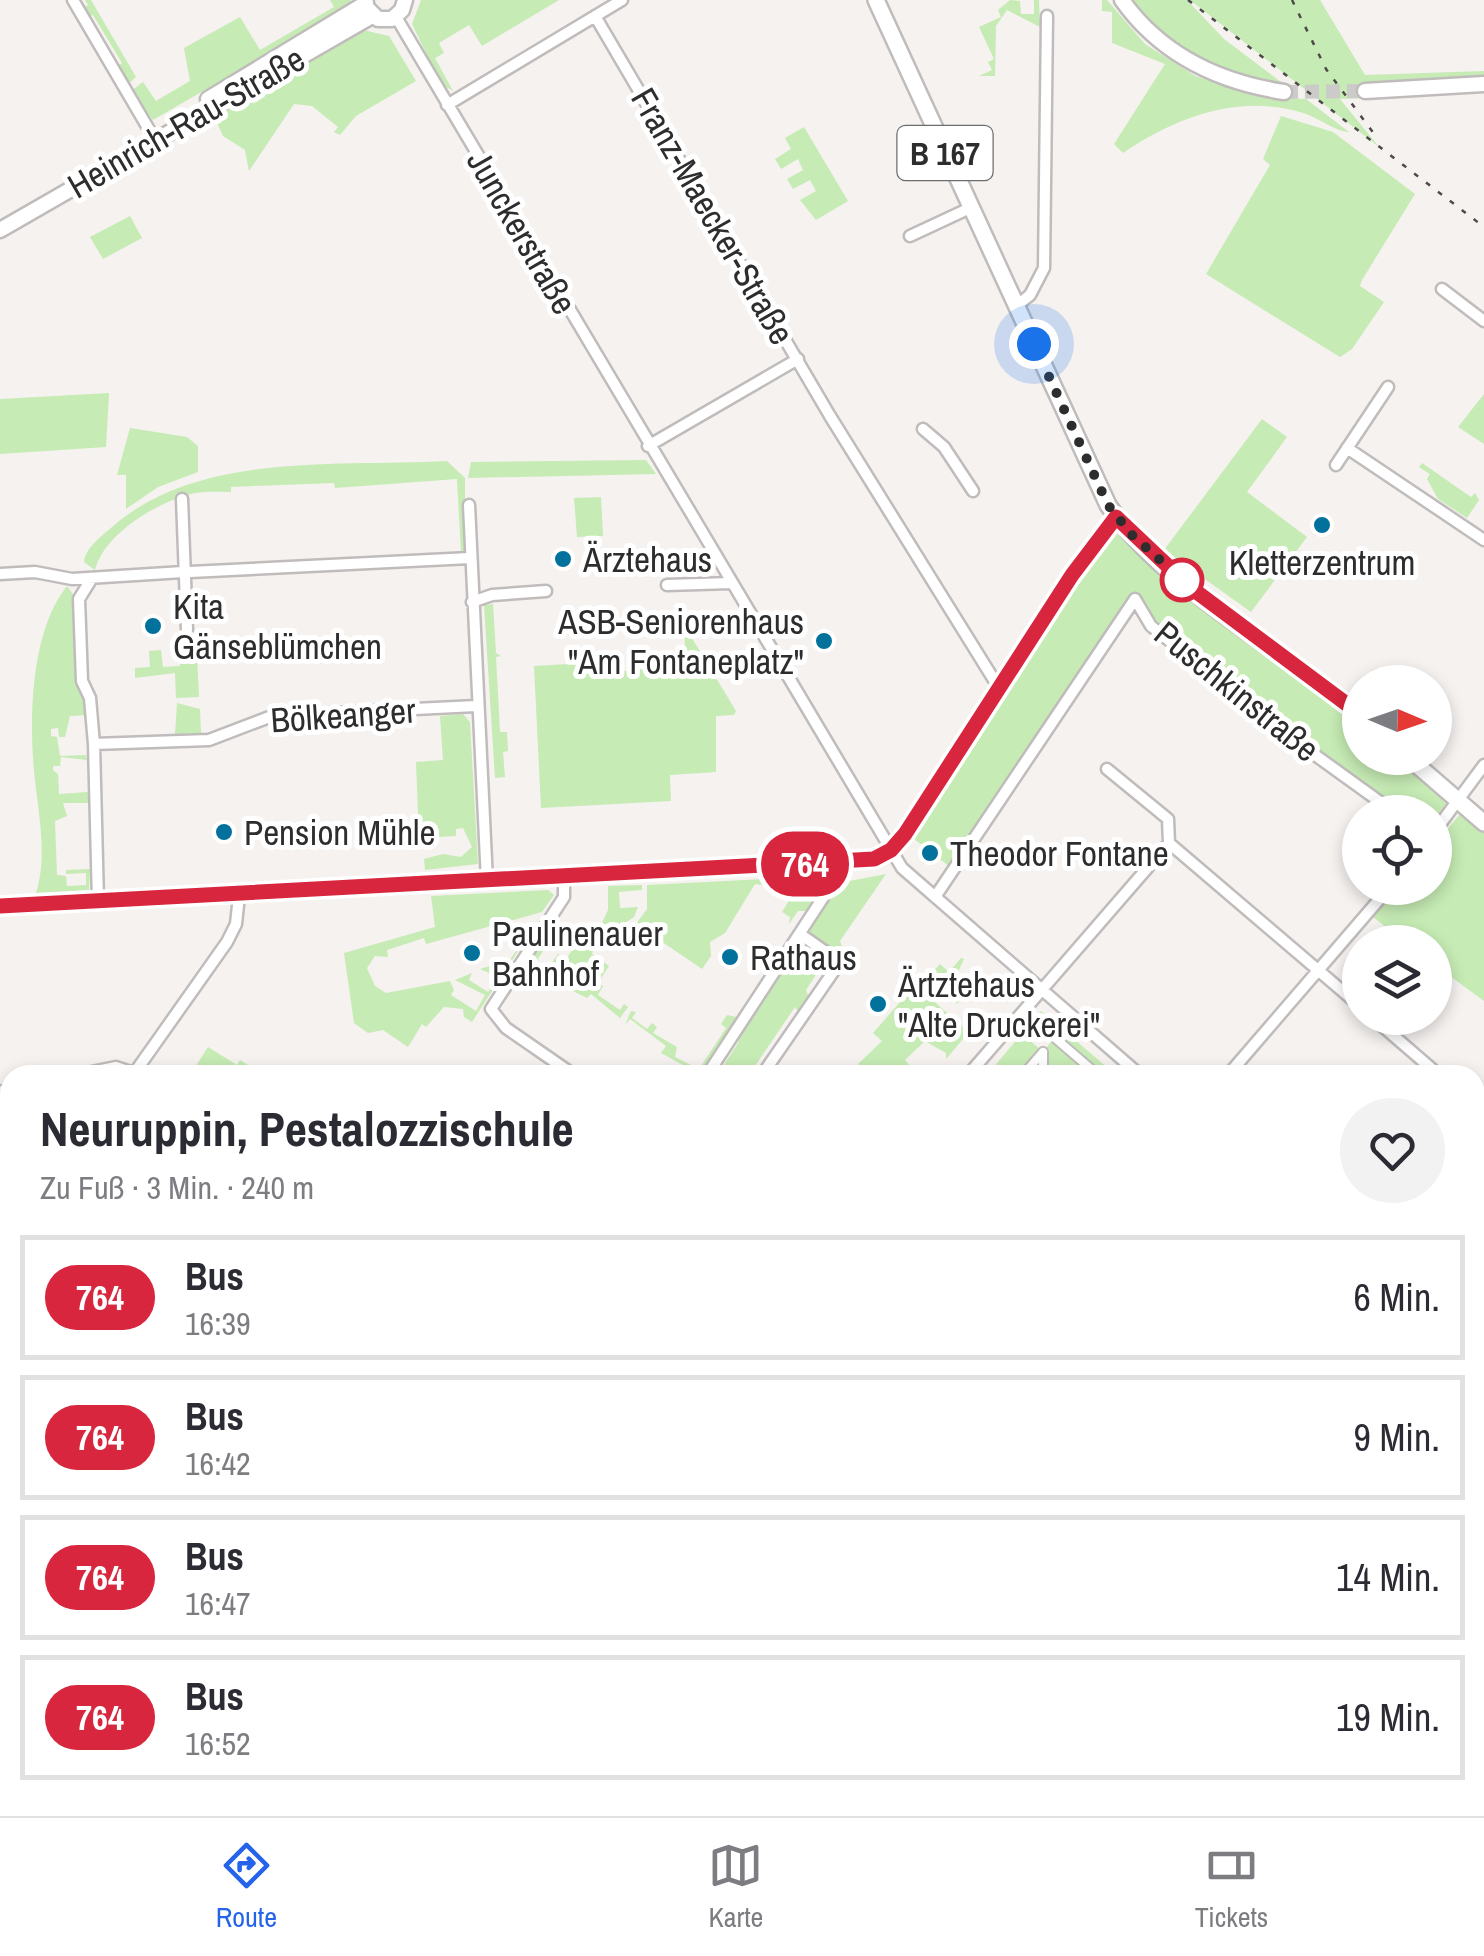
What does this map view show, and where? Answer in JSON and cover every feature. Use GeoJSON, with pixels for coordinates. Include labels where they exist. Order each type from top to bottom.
{"type":"FeatureCollection","features":[{"type":"Feature","properties":{"kind":"main road"},"geometry":{"type":"LineString","coordinates":[[368,6],[383,20],[396,17],[405,0]]}},
{"type":"Feature","properties":{"kind":"main road","name":"B 167"},"geometry":{"type":"LineString","coordinates":[[876,0],[1116,517]]}},
{"type":"Feature","properties":{"kind":"main road"},"geometry":{"type":"LineString","coordinates":[[1122,0],[1161,42],[1198,67],[1226,79],[1284,92]]}},
{"type":"Feature","properties":{"kind":"main road","name":"Heinrich-Rau-Straße"},"geometry":{"type":"LineString","coordinates":[[0,220],[368,6]]}},
{"type":"Feature","properties":{"kind":"main road","name":"Heinrich-Rau-Straße"},"geometry":{"type":"LineString","coordinates":[[0,230],[368,6]]}},
{"type":"Feature","properties":{"kind":"main road"},"geometry":{"type":"LineString","coordinates":[[1366,92],[1484,84]]}},
{"type":"Feature","properties":{"kind":"main road","name":"Puschkinstraße"},"geometry":{"type":"LineString","coordinates":[[1116,517],[1190,587],[1342,701]]}},
{"type":"Feature","properties":{"kind":"main road"},"geometry":{"type":"LineString","coordinates":[[1428,775],[1484,823]]}},
{"type":"Feature","properties":{"kind":"street"},"geometry":{"type":"LineString","coordinates":[[72,0],[151,133]]}},
{"type":"Feature","properties":{"kind":"street"},"geometry":{"type":"LineString","coordinates":[[447,104],[622,0]]}},
{"type":"Feature","properties":{"kind":"street","name":"Franz-Maecker-Straße"},"geometry":{"type":"LineString","coordinates":[[596,16],[830,416],[999,688]]}},
{"type":"Feature","properties":{"kind":"street"},"geometry":{"type":"LineString","coordinates":[[1016,306],[1030,295],[1044,268],[1047,16]]}},
{"type":"Feature","properties":{"kind":"street","name":"Junckerstraße"},"geometry":{"type":"LineString","coordinates":[[396,17],[902,868],[1128,1065]]}},
{"type":"Feature","properties":{"kind":"street"},"geometry":{"type":"LineString","coordinates":[[910,236],[970,208]]}},
{"type":"Feature","properties":{"kind":"street"},"geometry":{"type":"LineString","coordinates":[[1442,289],[1484,320]]}},
{"type":"Feature","properties":{"kind":"street"},"geometry":{"type":"LineString","coordinates":[[648,446],[798,359]]}},
{"type":"Feature","properties":{"kind":"street"},"geometry":{"type":"LineString","coordinates":[[1366,460],[1336,465],[1388,387]]}},
{"type":"Feature","properties":{"kind":"street"},"geometry":{"type":"LineString","coordinates":[[923,429],[944,447],[973,491]]}},
{"type":"Feature","properties":{"kind":"street"},"geometry":{"type":"LineString","coordinates":[[1348,448],[1484,540]]}},
{"type":"Feature","properties":{"kind":"street"},"geometry":{"type":"LineString","coordinates":[[182,499],[187,630]]}},
{"type":"Feature","properties":{"kind":"street"},"geometry":{"type":"LineString","coordinates":[[469,505],[486,880]]}},
{"type":"Feature","properties":{"kind":"street"},"geometry":{"type":"LineString","coordinates":[[0,906],[845,864],[874,859],[891,850],[1072,575],[1116,517]]}},
{"type":"Feature","properties":{"kind":"street"},"geometry":{"type":"LineString","coordinates":[[0,574],[35,572],[72,579],[185,570],[470,558]]}},
{"type":"Feature","properties":{"kind":"street"},"geometry":{"type":"LineString","coordinates":[[79,600],[92,578]]}},
{"type":"Feature","properties":{"kind":"street"},"geometry":{"type":"LineString","coordinates":[[72,579],[79,600],[82,680],[90,698],[94,744],[98,900]]}},
{"type":"Feature","properties":{"kind":"street"},"geometry":{"type":"LineString","coordinates":[[667,585],[731,582]]}},
{"type":"Feature","properties":{"kind":"street"},"geometry":{"type":"LineString","coordinates":[[472,602],[492,594],[546,591]]}},
{"type":"Feature","properties":{"kind":"street","name":"Puschkinstraße"},"geometry":{"type":"LineString","coordinates":[[935,897],[1135,598],[1151,626],[1370,795]]}},
{"type":"Feature","properties":{"kind":"street","name":"Bölkeanger"},"geometry":{"type":"LineString","coordinates":[[94,744],[210,740],[272,716],[476,706]]}},
{"type":"Feature","properties":{"kind":"street"},"geometry":{"type":"LineString","coordinates":[[1452,809],[1484,764]]}},
{"type":"Feature","properties":{"kind":"street"},"geometry":{"type":"LineString","coordinates":[[1108,769],[1168,819],[1170,842],[1342,991]]}},
{"type":"Feature","properties":{"kind":"street"},"geometry":{"type":"LineString","coordinates":[[976,1065],[1170,842]]}},
{"type":"Feature","properties":{"kind":"street"},"geometry":{"type":"LineString","coordinates":[[714,1065],[845,864]]}},
{"type":"Feature","properties":{"kind":"street"},"geometry":{"type":"LineString","coordinates":[[560,1065],[506,1028],[492,1009],[564,897],[564,877]]}},
{"type":"Feature","properties":{"kind":"street"},"geometry":{"type":"LineString","coordinates":[[139,1065],[227,942],[238,913],[238,896]]}},
{"type":"Feature","properties":{"kind":"street"},"geometry":{"type":"LineString","coordinates":[[1237,1065],[1373,905]]}},
{"type":"Feature","properties":{"kind":"street"},"geometry":{"type":"LineString","coordinates":[[769,1065],[840,962],[800,934]]}},
{"type":"Feature","properties":{"kind":"street"},"geometry":{"type":"LineString","coordinates":[[1393,1035],[1428,1065]]}},
{"type":"Feature","properties":{"kind":"street"},"geometry":{"type":"LineString","coordinates":[[1055,1038],[1086,1065]]}},
{"type":"Feature","properties":{"kind":"street"},"geometry":{"type":"LineString","coordinates":[[1032,1065],[1043,1052],[1043,1065]]}},
{"type":"Feature","properties":{"kind":"green space"},"geometry":{"type":"Polygon","coordinates":[[[85,0],[91,0],[136,77],[127,85],[117,67],[122,63],[93,15],[88,17],[83,8],[88,5],[85,0]]]}},
{"type":"Feature","properties":{"kind":"green space"},"geometry":{"type":"Polygon","coordinates":[[[330,0],[351,0],[350,6],[153,120],[131,91],[143,82],[156,101],[190,81],[184,48],[240,17],[260,50],[334,7],[330,0]]]}},
{"type":"Feature","properties":{"kind":"green space"},"geometry":{"type":"Polygon","coordinates":[[[421,0],[559,0],[482,46],[469,25],[439,43],[444,53],[435,58],[453,91],[441,84],[412,24],[421,0]]]}},
{"type":"Feature","properties":{"kind":"green space"},"geometry":{"type":"Polygon","coordinates":[[[1010,0],[1020,1],[1021,14],[1034,14],[1034,0],[1039,0],[1040,27],[1007,10],[996,26],[995,76],[979,76],[992,70],[988,62],[994,59],[979,27],[1001,17],[998,10],[1010,0]]]}},
{"type":"Feature","properties":{"kind":"green space"},"geometry":{"type":"Polygon","coordinates":[[[1102,0],[1107,0],[1145,44],[1195,76],[1259,97],[1306,99],[1349,132],[1306,114],[1276,107],[1230,108],[1185,120],[1123,153],[1114,144],[1165,64],[1112,43],[1112,12],[1102,11],[1102,0]]]}},
{"type":"Feature","properties":{"kind":"green space"},"geometry":{"type":"Polygon","coordinates":[[[1127,0],[1187,0],[1224,39],[1285,85],[1239,76],[1198,58],[1161,32],[1127,0]]]}},
{"type":"Feature","properties":{"kind":"green space"},"geometry":{"type":"Polygon","coordinates":[[[1190,0],[1320,0],[1365,75],[1484,71],[1484,81],[1365,85],[1366,98],[1340,99],[1379,147],[1190,0]]]}},
{"type":"Feature","properties":{"kind":"green space"},"geometry":{"type":"Polygon","coordinates":[[[363,30],[389,36],[416,81],[356,116],[340,135],[334,132],[338,127],[312,106],[294,104],[249,171],[245,150],[223,136],[214,116],[363,30]]]}},
{"type":"Feature","properties":{"kind":"green space"},"geometry":{"type":"Polygon","coordinates":[[[1281,116],[1333,132],[1415,194],[1360,286],[1384,302],[1352,349],[1340,357],[1206,274],[1270,165],[1263,159],[1281,116]]]}},
{"type":"Feature","properties":{"kind":"green space"},"geometry":{"type":"Polygon","coordinates":[[[804,127],[848,201],[816,220],[800,200],[816,191],[810,180],[793,189],[787,179],[803,170],[798,159],[781,169],[775,159],[791,149],[785,138],[804,127]]]}},
{"type":"Feature","properties":{"kind":"green space"},"geometry":{"type":"Polygon","coordinates":[[[130,216],[142,238],[103,259],[90,237],[130,216]]]}},
{"type":"Feature","properties":{"kind":"green space"},"geometry":{"type":"Polygon","coordinates":[[[109,393],[106,447],[0,454],[0,399],[109,393]]]}},
{"type":"Feature","properties":{"kind":"green space"},"geometry":{"type":"Polygon","coordinates":[[[1484,394],[1484,444],[1458,427],[1484,394]]]}},
{"type":"Feature","properties":{"kind":"green space"},"geometry":{"type":"Polygon","coordinates":[[[1262,419],[1287,437],[1247,492],[1307,537],[1251,612],[1164,550],[1262,419]]]}},
{"type":"Feature","properties":{"kind":"green space"},"geometry":{"type":"Polygon","coordinates":[[[130,428],[187,437],[198,446],[198,472],[158,487],[126,509],[126,475],[117,475],[130,428]]]}},
{"type":"Feature","properties":{"kind":"green space"},"geometry":{"type":"Polygon","coordinates":[[[646,460],[656,474],[468,478],[471,462],[646,460]]]}},
{"type":"Feature","properties":{"kind":"green space"},"geometry":{"type":"Polygon","coordinates":[[[447,461],[465,478],[465,552],[461,552],[457,479],[335,488],[334,483],[231,487],[231,492],[191,494],[133,522],[109,544],[95,570],[84,562],[91,547],[112,527],[147,503],[186,485],[271,468],[447,461]]]}},
{"type":"Feature","properties":{"kind":"green space"},"geometry":{"type":"Polygon","coordinates":[[[1422,463],[1471,497],[1475,493],[1479,500],[1467,518],[1438,499],[1427,479],[1430,474],[1419,467],[1422,463]]]}},
{"type":"Feature","properties":{"kind":"green space"},"geometry":{"type":"Polygon","coordinates":[[[601,497],[603,536],[577,537],[574,498],[601,497]]]}},
{"type":"Feature","properties":{"kind":"green space"},"geometry":{"type":"Polygon","coordinates":[[[1116,530],[1182,589],[1342,711],[1342,767],[1154,622],[1138,591],[950,867],[909,835],[1078,570],[1116,530]]]}},
{"type":"Feature","properties":{"kind":"green space"},"geometry":{"type":"Polygon","coordinates":[[[67,586],[78,601],[88,715],[70,716],[65,737],[59,737],[58,728],[51,729],[51,736],[57,737],[60,756],[86,755],[87,760],[61,757],[60,766],[53,766],[53,770],[58,774],[59,794],[88,792],[88,803],[63,803],[67,816],[55,821],[57,875],[66,876],[67,886],[86,885],[86,873],[66,874],[66,870],[90,869],[89,890],[36,893],[42,848],[33,749],[35,675],[46,626],[67,586]]]}},
{"type":"Feature","properties":{"kind":"green space"},"geometry":{"type":"Polygon","coordinates":[[[493,604],[496,653],[501,656],[496,657],[500,732],[507,732],[508,751],[503,752],[505,777],[495,778],[484,605],[493,604]]]}},
{"type":"Feature","properties":{"kind":"green space"},"geometry":{"type":"Polygon","coordinates":[[[684,625],[736,711],[734,715],[716,716],[716,772],[670,775],[671,801],[541,808],[534,666],[621,661],[622,671],[686,666],[684,625]]]}},
{"type":"Feature","properties":{"kind":"green space"},"geometry":{"type":"Polygon","coordinates":[[[161,650],[163,667],[180,666],[180,655],[197,654],[199,697],[176,698],[175,673],[135,678],[135,668],[150,667],[149,651],[161,650]]]}},
{"type":"Feature","properties":{"kind":"green space"},"geometry":{"type":"Polygon","coordinates":[[[177,703],[200,709],[201,733],[175,734],[177,703]]]}},
{"type":"Feature","properties":{"kind":"green space"},"geometry":{"type":"Polygon","coordinates":[[[463,714],[470,722],[478,864],[425,870],[424,859],[443,854],[461,857],[472,847],[463,828],[456,829],[456,836],[419,838],[416,762],[443,760],[440,716],[463,714]]]}},
{"type":"Feature","properties":{"kind":"green space"},"geometry":{"type":"Polygon","coordinates":[[[1353,775],[1419,775],[1438,795],[1381,795],[1353,775]]]}},
{"type":"Feature","properties":{"kind":"green space"},"geometry":{"type":"Polygon","coordinates":[[[1460,814],[1484,831],[1484,1001],[1452,977],[1452,925],[1383,925],[1373,917],[1383,905],[1452,905],[1452,824],[1460,814]]]}},
{"type":"Feature","properties":{"kind":"green space"},"geometry":{"type":"Polygon","coordinates":[[[886,874],[840,941],[843,949],[834,952],[811,937],[809,927],[839,883],[886,874]]]}},
{"type":"Feature","properties":{"kind":"green space"},"geometry":{"type":"Polygon","coordinates":[[[825,876],[828,882],[809,911],[798,911],[789,924],[790,917],[782,912],[793,894],[773,881],[769,886],[755,884],[725,933],[710,942],[711,956],[702,969],[636,924],[647,909],[647,885],[825,876]]]}},
{"type":"Feature","properties":{"kind":"green space"},"geometry":{"type":"Polygon","coordinates":[[[642,885],[642,890],[619,892],[620,908],[638,907],[634,917],[619,927],[601,925],[608,910],[608,886],[642,885]]]}},
{"type":"Feature","properties":{"kind":"green space"},"geometry":{"type":"Polygon","coordinates":[[[548,890],[554,895],[542,912],[426,944],[424,938],[387,950],[388,957],[375,956],[367,968],[375,986],[386,993],[450,981],[454,990],[451,995],[476,1011],[485,995],[455,980],[472,973],[469,980],[488,992],[498,977],[480,969],[500,963],[496,968],[502,971],[542,914],[472,1022],[464,1017],[463,1009],[444,1007],[426,1027],[422,1024],[408,1047],[383,1030],[368,1033],[354,1023],[344,953],[435,927],[431,896],[548,890]]]}},
{"type":"Feature","properties":{"kind":"green space"},"geometry":{"type":"Polygon","coordinates":[[[599,929],[592,954],[609,966],[598,983],[603,986],[598,995],[620,1010],[624,1004],[628,1007],[620,1018],[591,994],[587,998],[526,968],[545,934],[552,937],[534,965],[545,973],[558,954],[567,958],[577,942],[587,948],[599,929]]]}},
{"type":"Feature","properties":{"kind":"green space"},"geometry":{"type":"Polygon","coordinates":[[[807,944],[827,958],[806,990],[809,998],[799,1013],[795,1007],[756,1065],[724,1065],[738,1043],[742,1027],[799,945],[807,944]]]}},
{"type":"Feature","properties":{"kind":"green space"},"geometry":{"type":"Polygon","coordinates":[[[964,959],[957,974],[970,985],[957,1004],[931,974],[940,964],[949,972],[964,959]]]}},
{"type":"Feature","properties":{"kind":"green space"},"geometry":{"type":"Polygon","coordinates":[[[915,985],[953,1018],[943,1031],[949,1037],[961,1025],[969,1032],[946,1059],[946,1053],[925,1041],[905,1060],[909,1065],[859,1065],[882,1041],[873,1033],[915,985]]]}},
{"type":"Feature","properties":{"kind":"green space"},"geometry":{"type":"Polygon","coordinates":[[[631,1011],[636,1012],[632,1018],[647,1029],[652,1023],[657,1027],[653,1033],[677,1047],[675,1057],[691,1065],[683,1065],[661,1053],[666,1046],[630,1019],[625,1025],[631,1011]]]}},
{"type":"Feature","properties":{"kind":"green space"},"geometry":{"type":"Polygon","coordinates":[[[1041,1011],[1104,1065],[995,1065],[1041,1011]],[[1040,1016],[1024,1035],[1043,1052],[1059,1032],[1040,1016]]]}},
{"type":"Feature","properties":{"kind":"green space"},"geometry":{"type":"Polygon","coordinates":[[[727,1015],[741,1018],[708,1065],[702,1065],[726,1028],[721,1024],[727,1015]]]}},
{"type":"Feature","properties":{"kind":"green space"},"geometry":{"type":"Polygon","coordinates":[[[208,1047],[237,1065],[196,1065],[208,1047]]]}},
{"type":"Feature","properties":{"kind":"tunnel"},"geometry":{"type":"LineString","coordinates":[[1284,92],[1365,91]]}},
{"type":"Feature","properties":{"kind":"railway"},"geometry":{"type":"LineString","coordinates":[[1188,0],[1484,227]]}},
{"type":"Feature","properties":{"kind":"railway"},"geometry":{"type":"LineString","coordinates":[[1292,0],[1326,69],[1375,135]]}},
{"type":"Feature","properties":{"kind":"bus line","name":"764"},"geometry":{"type":"LineString","coordinates":[[0,906],[845,864],[874,859],[891,850],[905,834],[1072,575],[1116,517],[1190,587],[1342,700]]}},
{"type":"Feature","properties":{"kind":"place","name":"Kletterzentrum"},"geometry":{"type":"Point","coordinates":[1322,525]}},
{"type":"Feature","properties":{"kind":"place","name":"Ärztehaus"},"geometry":{"type":"Point","coordinates":[563,559]}},
{"type":"Feature","properties":{"kind":"place","name":"Kita Gänseblümchen"},"geometry":{"type":"Point","coordinates":[153,626]}},
{"type":"Feature","properties":{"kind":"place","name":"ASB-Seniorenhaus \"Am Fontaneplatz\""},"geometry":{"type":"Point","coordinates":[824,641]}},
{"type":"Feature","properties":{"kind":"place","name":"Pension Mühle"},"geometry":{"type":"Point","coordinates":[224,832]}},
{"type":"Feature","properties":{"kind":"place","name":"Theodor Fontane"},"geometry":{"type":"Point","coordinates":[930,853]}},
{"type":"Feature","properties":{"kind":"place","name":"Paulinenauer Bahnhof"},"geometry":{"type":"Point","coordinates":[472,953]}},
{"type":"Feature","properties":{"kind":"place","name":"Rathaus"},"geometry":{"type":"Point","coordinates":[730,957]}},
{"type":"Feature","properties":{"kind":"place","name":"Ärtztehaus \"Alte Druckerei\""},"geometry":{"type":"Point","coordinates":[878,1004]}},
{"type":"Feature","properties":{"kind":"route"},"geometry":{"type":"LineString","coordinates":[[1034,344],[1108,505],[1131,534],[1190,587],[1182,580]]}}]}
